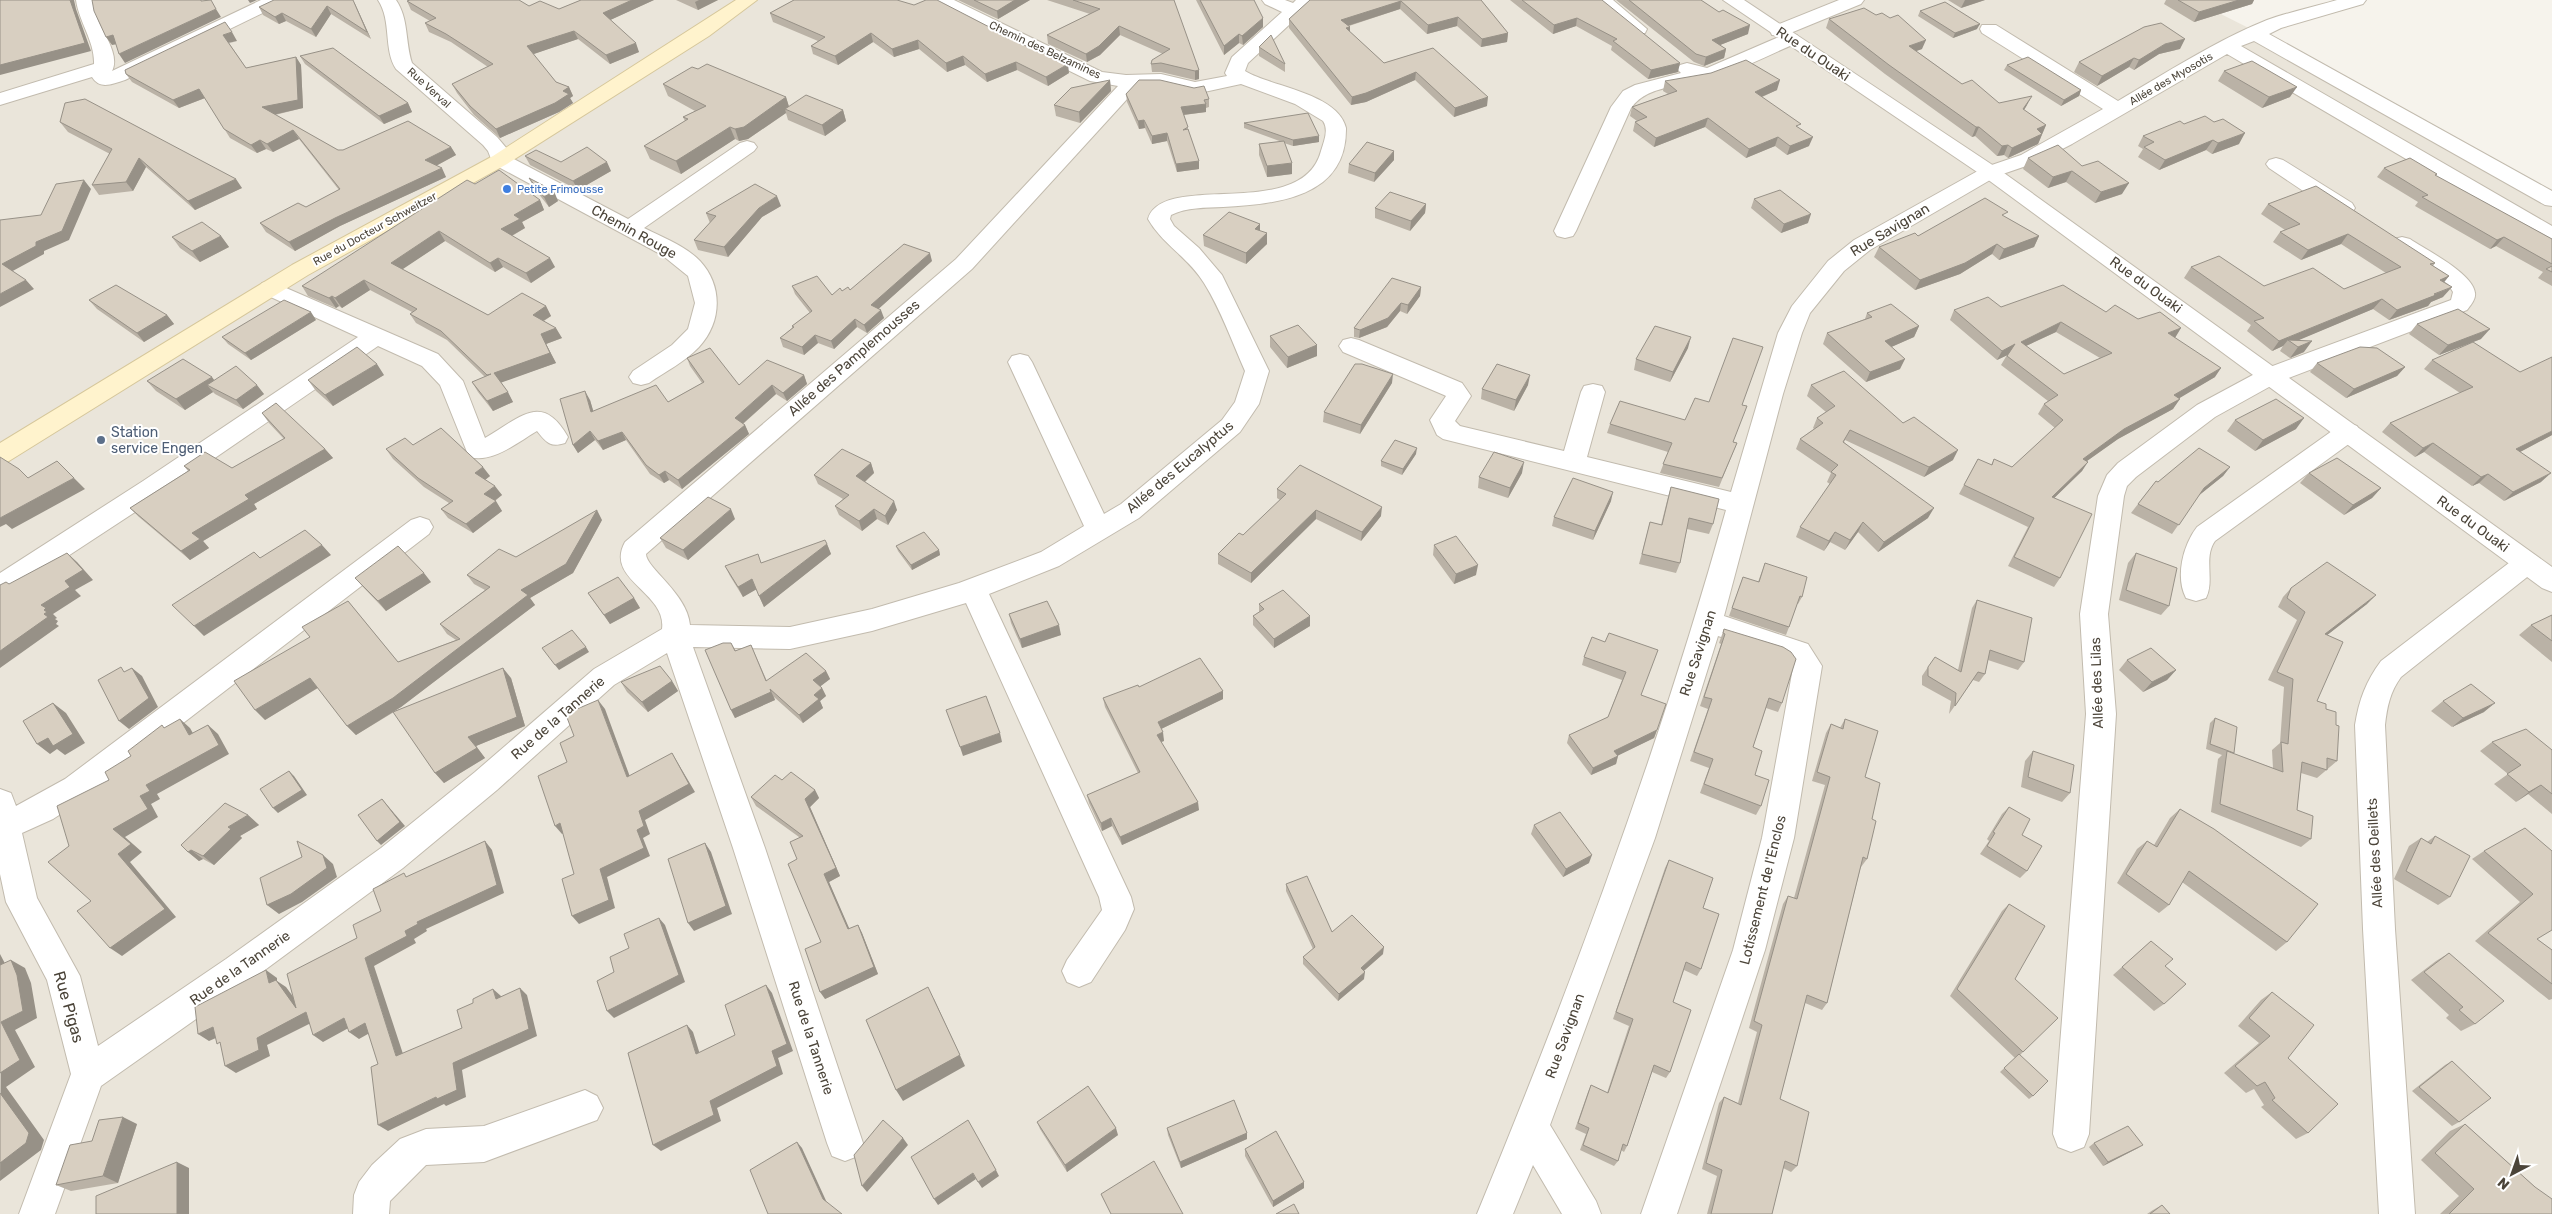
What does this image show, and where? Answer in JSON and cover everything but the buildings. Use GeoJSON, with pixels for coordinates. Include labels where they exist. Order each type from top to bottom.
{"type":"FeatureCollection","features":[{"type":"Feature","properties":{"kind":"main road","name":"Rue du Docteur Schweitzer"},"geometry":{"type":"LineString","coordinates":[[0,455],[270,288],[500,160],[702,32],[748,0]]}},
{"type":"Feature","properties":{"kind":"street"},"geometry":{"type":"LineString","coordinates":[[85,0],[89,19],[102,43],[105,67],[102,78],[105,80],[118,76],[236,9],[274,0]]}},
{"type":"Feature","properties":{"kind":"street","name":"Rue Verval"},"geometry":{"type":"LineString","coordinates":[[387,0],[396,18],[398,52],[403,65],[490,142],[498,150],[500,160]]}},
{"type":"Feature","properties":{"kind":"street"},"geometry":{"type":"LineString","coordinates":[[1271,0],[1300,5]]}},
{"type":"Feature","properties":{"kind":"street"},"geometry":{"type":"LineString","coordinates":[[1602,0],[1655,44]]}},
{"type":"Feature","properties":{"kind":"street","name":"Rue du Ouaki"},"geometry":{"type":"LineString","coordinates":[[1732,0],[1990,172],[2552,581]]}},
{"type":"Feature","properties":{"kind":"street"},"geometry":{"type":"LineString","coordinates":[[1565,231],[1622,107],[1630,95],[1642,89],[1717,71],[1855,0]]}},
{"type":"Feature","properties":{"kind":"street","name":"Allée des Myosotis"},"geometry":{"type":"LineString","coordinates":[[1990,172],[2028,159],[2118,110],[2227,46],[2254,33],[2274,24],[2357,0]]}},
{"type":"Feature","properties":{"kind":"street","name":"Chemin des Belzamines"},"geometry":{"type":"LineString","coordinates":[[930,1],[1097,77],[1133,81],[1160,80],[1196,88],[1243,78]]}},
{"type":"Feature","properties":{"kind":"street"},"geometry":{"type":"LineString","coordinates":[[1243,78],[1235,73],[1239,61],[1300,5]]}},
{"type":"Feature","properties":{"kind":"street"},"geometry":{"type":"LineString","coordinates":[[1989,29],[2118,110]]}},
{"type":"Feature","properties":{"kind":"street"},"geometry":{"type":"LineString","coordinates":[[2254,33],[2552,200]]}},
{"type":"Feature","properties":{"kind":"street"},"geometry":{"type":"LineString","coordinates":[[2227,46],[2552,235]]}},
{"type":"Feature","properties":{"kind":"street"},"geometry":{"type":"LineString","coordinates":[[1670,56],[1686,68],[1702,74]]}},
{"type":"Feature","properties":{"kind":"street"},"geometry":{"type":"LineString","coordinates":[[0,99],[105,67]]}},
{"type":"Feature","properties":{"kind":"street","name":"Allée des Eucalyptus"},"geometry":{"type":"LineString","coordinates":[[675,635],[728,638],[790,638],[872,620],[973,589],[1050,559],[1130,511],[1231,426],[1247,404],[1257,371],[1214,280],[1191,253],[1165,230],[1159,220],[1162,212],[1172,206],[1290,191],[1321,174],[1328,165],[1337,131],[1335,123],[1330,116],[1311,105],[1243,78]]}},
{"type":"Feature","properties":{"kind":"street","name":"Allée des Pamplemousses"},"geometry":{"type":"LineString","coordinates":[[675,635],[678,625],[676,615],[667,599],[634,562],[632,556],[634,549],[964,264],[1133,81]]}},
{"type":"Feature","properties":{"kind":"street"},"geometry":{"type":"LineString","coordinates":[[2402,148],[2435,134]]}},
{"type":"Feature","properties":{"kind":"street"},"geometry":{"type":"LineString","coordinates":[[629,228],[747,147]]}},
{"type":"Feature","properties":{"kind":"street","name":"Chemin Rouge"},"geometry":{"type":"LineString","coordinates":[[500,160],[670,250],[692,266],[704,285],[707,301],[700,330],[690,342],[641,376]]}},
{"type":"Feature","properties":{"kind":"street"},"geometry":{"type":"LineString","coordinates":[[2276,164],[2358,216]]}},
{"type":"Feature","properties":{"kind":"street","name":"Rue Savignan"},"geometry":{"type":"LineString","coordinates":[[1495,1214],[1531,1126],[1639,838],[1709,622],[1790,334],[1800,311],[1836,266],[1862,245],[1990,172]]}},
{"type":"Feature","properties":{"kind":"street","name":"Allée des Lilas"},"geometry":{"type":"LineString","coordinates":[[2072,1134],[2101,714],[2094,614],[2110,496],[2116,482],[2126,470],[2206,411],[2270,376],[2459,305],[2464,300],[2463,287],[2456,279],[2382,232]]}},
{"type":"Feature","properties":{"kind":"street"},"geometry":{"type":"LineString","coordinates":[[270,288],[430,360],[451,381],[478,451],[488,448],[538,419],[543,421],[556,437]]}},
{"type":"Feature","properties":{"kind":"street"},"geometry":{"type":"LineString","coordinates":[[0,587],[152,488],[377,336]]}},
{"type":"Feature","properties":{"kind":"street"},"geometry":{"type":"LineString","coordinates":[[1351,346],[1453,388],[1459,396],[1458,400],[1442,420],[1446,430],[1452,433],[1741,504]]}},
{"type":"Feature","properties":{"kind":"street"},"geometry":{"type":"LineString","coordinates":[[1020,362],[1099,530]]}},
{"type":"Feature","properties":{"kind":"street"},"geometry":{"type":"LineString","coordinates":[[1573,463],[1592,392]]}},
{"type":"Feature","properties":{"kind":"street"},"geometry":{"type":"LineString","coordinates":[[2196,590],[2198,547],[2206,534],[2348,432]]}},
{"type":"Feature","properties":{"kind":"street"},"geometry":{"type":"LineString","coordinates":[[3,814],[42,809],[76,788],[420,527]]}},
{"type":"Feature","properties":{"kind":"street","name":"Allée des Oeillets"},"geometry":{"type":"LineString","coordinates":[[2397,1214],[2378,920],[2370,725],[2374,696],[2381,681],[2391,669],[2528,563]]}},
{"type":"Feature","properties":{"kind":"street"},"geometry":{"type":"LineString","coordinates":[[973,589],[1115,897],[1118,909],[1114,919],[1079,971]]}},
{"type":"Feature","properties":{"kind":"street","name":"Lotissement de l'Enclos"},"geometry":{"type":"LineString","coordinates":[[1659,1214],[1749,950],[1778,838],[1808,666],[1798,652],[1709,622]]}},
{"type":"Feature","properties":{"kind":"street","name":"Rue de la Tannerie"},"geometry":{"type":"LineString","coordinates":[[88,1074],[238,970],[392,858],[486,781],[604,678],[675,635],[749,848],[845,1143]]}},
{"type":"Feature","properties":{"kind":"street","name":"Rue Pigas"},"geometry":{"type":"LineString","coordinates":[[3,814],[22,902],[63,976],[88,1074]]}},
{"type":"Feature","properties":{"kind":"street"},"geometry":{"type":"LineString","coordinates":[[37,1214],[88,1074]]}},
{"type":"Feature","properties":{"kind":"street"},"geometry":{"type":"LineString","coordinates":[[371,1214],[372,1195],[384,1178],[413,1152],[426,1147],[484,1144],[585,1108]]}},
{"type":"Feature","properties":{"kind":"street"},"geometry":{"type":"LineString","coordinates":[[1531,1126],[1582,1214]]}},
{"type":"Feature","properties":{"kind":"shaded area"},"geometry":{"type":"Polygon","coordinates":[[[0,0],[2193,0],[2342,75],[2552,204],[2552,1214],[0,1214],[0,0]]]}},
{"type":"Feature","properties":{"kind":"place","name":"Petite Frimousse"},"geometry":{"type":"Point","coordinates":[507,189]}},
{"type":"Feature","properties":{"kind":"place","name":"Station service Engen"},"geometry":{"type":"Point","coordinates":[101,440]}}]}
